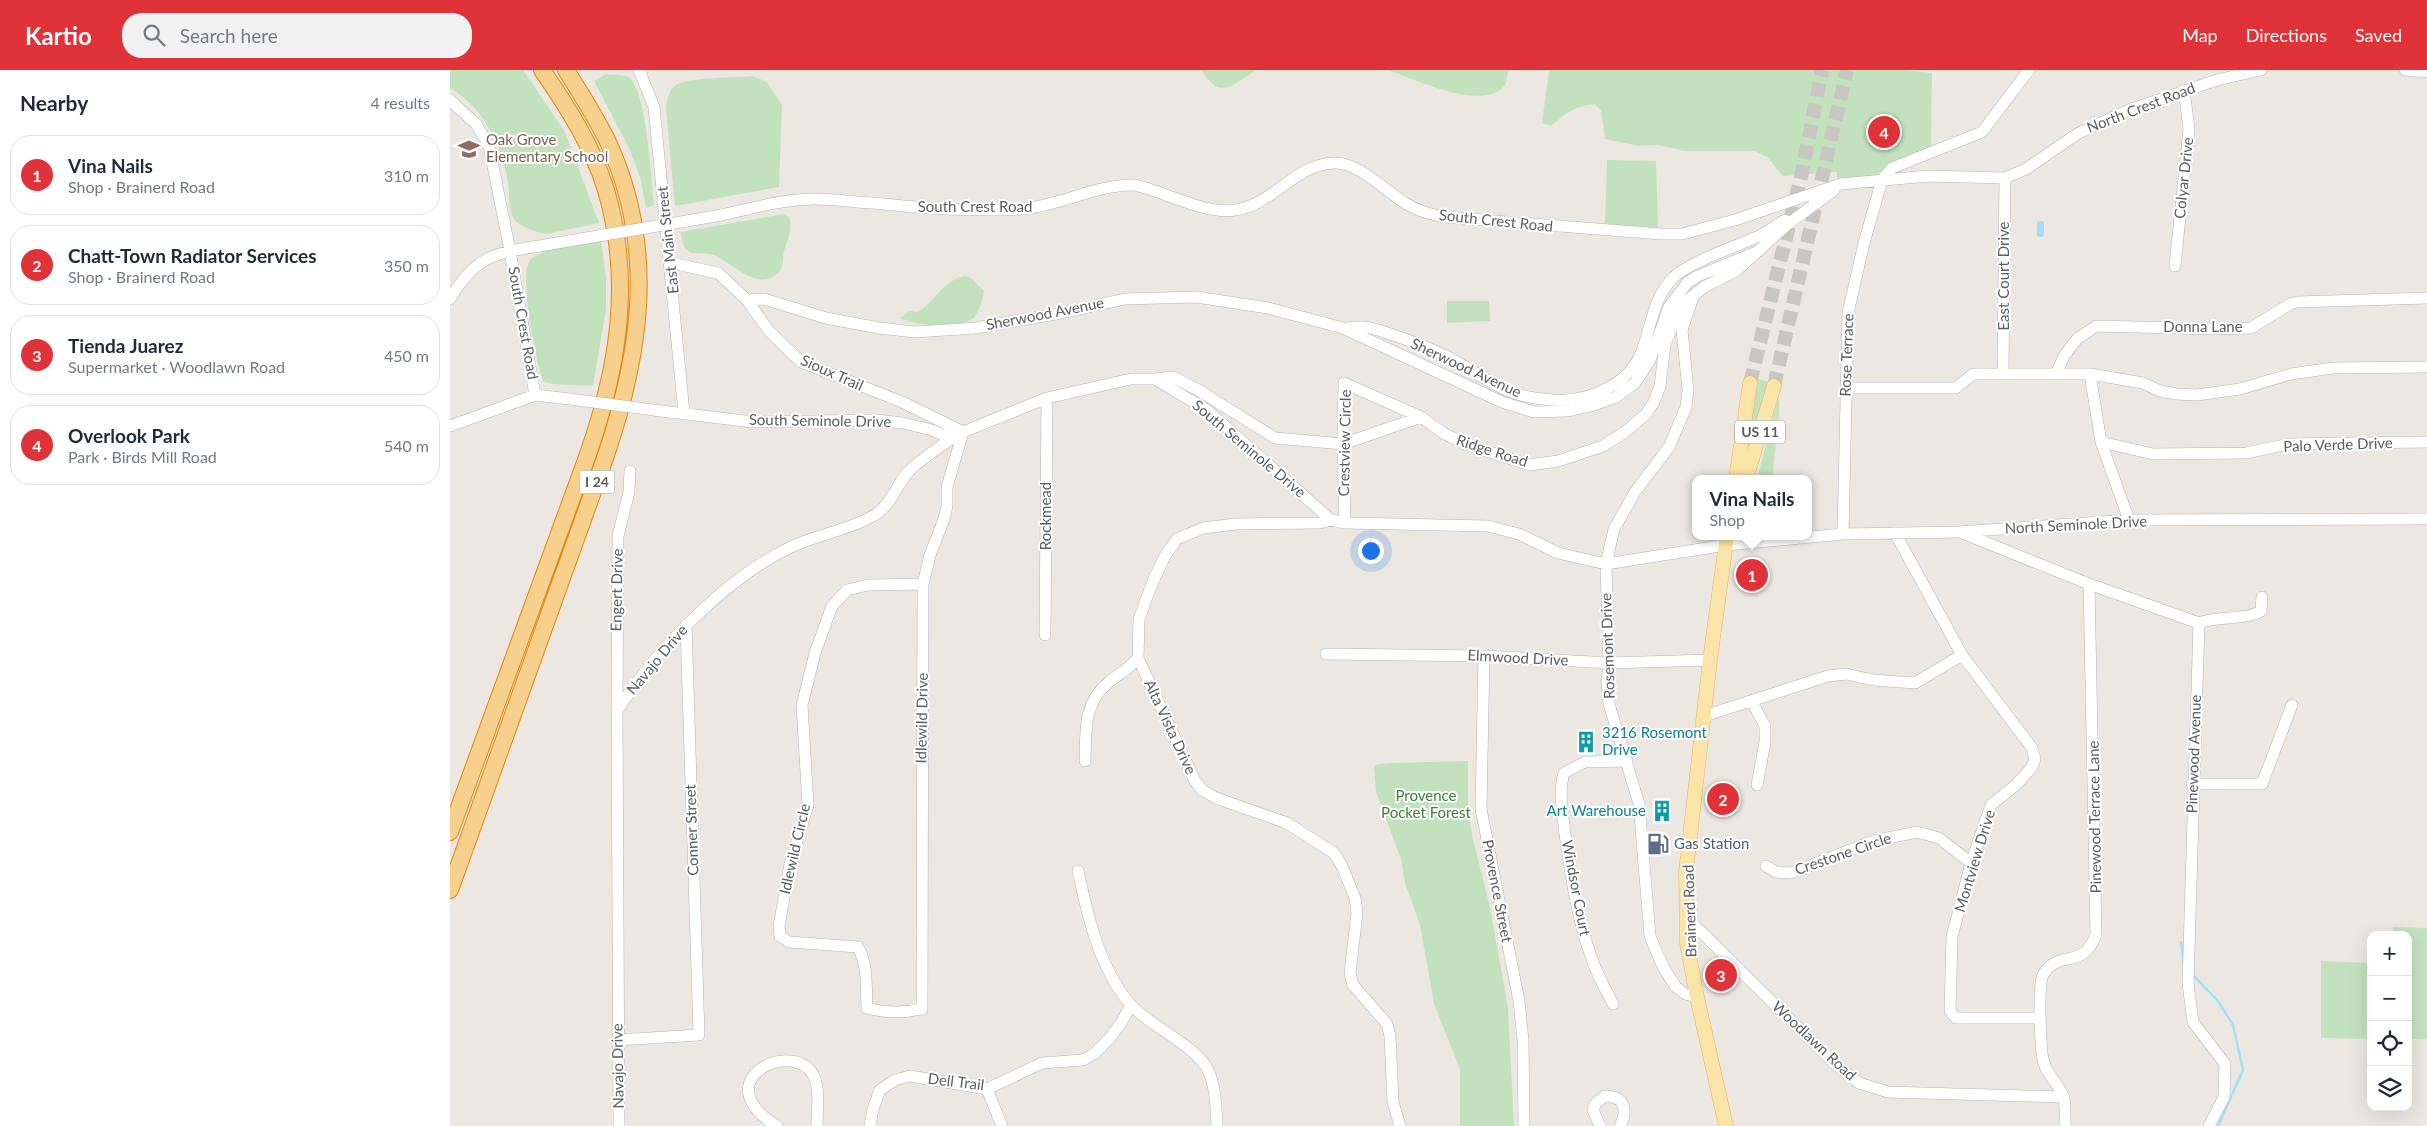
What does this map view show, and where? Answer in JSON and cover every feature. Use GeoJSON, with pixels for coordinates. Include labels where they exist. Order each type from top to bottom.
{"type":"FeatureCollection","features":[{"type":"Feature","properties":{"kind":"highway","name":"I 24"},"geometry":{"type":"LineString","coordinates":[[450,832],[587,457],[604,408],[615,362],[620,300],[618,242],[606,189],[579,130],[542,70]]}},
{"type":"Feature","properties":{"kind":"highway","name":"I 24"},"geometry":{"type":"LineString","coordinates":[[450,890],[619,419],[631,369],[639,307],[640,272],[636,235],[622,181],[608,143],[591,109],[566,70]]}},
{"type":"Feature","properties":{"kind":"main road","name":"US 11"},"geometry":{"type":"LineString","coordinates":[[1737,475],[1750,383]]}},
{"type":"Feature","properties":{"kind":"main road","name":"US 11"},"geometry":{"type":"LineString","coordinates":[[1747,475],[1774,386]]}},
{"type":"Feature","properties":{"kind":"main road","name":"Brainerd Road"},"geometry":{"type":"LineString","coordinates":[[1726,1126],[1687,943],[1686,872],[1710,660],[1727,540]]}},
{"type":"Feature","properties":{"kind":"street","name":"East Main Street"},"geometry":{"type":"LineString","coordinates":[[639,70],[654,107],[671,263],[684,413]]}},
{"type":"Feature","properties":{"kind":"street"},"geometry":{"type":"LineString","coordinates":[[1882,180],[1892,168],[1982,132],[2029,70]]}},
{"type":"Feature","properties":{"kind":"street","name":"North Crest Road"},"geometry":{"type":"LineString","coordinates":[[1882,180],[1928,176],[2004,178],[2026,169],[2077,134],[2129,110],[2184,90],[2261,70]]}},
{"type":"Feature","properties":{"kind":"street"},"geometry":{"type":"LineString","coordinates":[[2405,70],[2427,72]]}},
{"type":"Feature","properties":{"kind":"street","name":"Colyar Drive"},"geometry":{"type":"LineString","coordinates":[[2175,266],[2189,129],[2184,90]]}},
{"type":"Feature","properties":{"kind":"street","name":"South Crest Road"},"geometry":{"type":"LineString","coordinates":[[450,100],[476,124],[489,146],[510,251],[535,395]]}},
{"type":"Feature","properties":{"kind":"street","name":"South Crest Road"},"geometry":{"type":"LineString","coordinates":[[510,251],[722,215],[786,202],[816,199],[944,209],[1021,209],[1058,204],[1110,188],[1135,185],[1208,208],[1234,210],[1252,205],[1272,194],[1292,178],[1312,167],[1335,162],[1363,173],[1406,204],[1427,213],[1444,217],[1668,234],[1682,234],[1735,220],[1841,184],[1882,180]]}},
{"type":"Feature","properties":{"kind":"street","name":"East Court Drive"},"geometry":{"type":"LineString","coordinates":[[2003,373],[2004,178]]}},
{"type":"Feature","properties":{"kind":"street","name":"Rose Terrace"},"geometry":{"type":"LineString","coordinates":[[1843,534],[1848,313],[1864,243],[1882,180]]}},
{"type":"Feature","properties":{"kind":"street","name":"Ridge Road"},"geometry":{"type":"LineString","coordinates":[[1421,417],[1443,433],[1468,445],[1530,465],[1558,461],[1603,446],[1625,432],[1646,414],[1654,402],[1660,386],[1665,345],[1679,307],[1716,280],[1737,270],[1841,184]]}},
{"type":"Feature","properties":{"kind":"street","name":"Sherwood Avenue"},"geometry":{"type":"LineString","coordinates":[[1344,328],[1363,326],[1449,357],[1504,389],[1529,397],[1564,400],[1585,396],[1612,386],[1624,378],[1634,367],[1642,352],[1652,313],[1663,291],[1673,278],[1696,263],[1754,238],[1805,212]]}},
{"type":"Feature","properties":{"kind":"street"},"geometry":{"type":"LineString","coordinates":[[450,299],[461,281],[478,263],[494,255],[510,251]]}},
{"type":"Feature","properties":{"kind":"street","name":"Sherwood Avenue"},"geometry":{"type":"LineString","coordinates":[[747,300],[764,299],[826,318],[879,328],[915,332],[976,328],[1056,314],[1125,299],[1196,297],[1268,308],[1344,328],[1476,390],[1524,410],[1534,412],[1580,410],[1616,397],[1635,383],[1650,360],[1669,307],[1688,282],[1759,251]]}},
{"type":"Feature","properties":{"kind":"street","name":"Sioux Trail"},"geometry":{"type":"LineString","coordinates":[[671,263],[718,273],[747,300],[769,331],[800,362],[902,402],[962,432]]}},
{"type":"Feature","properties":{"kind":"street","name":"Rosemont Drive"},"geometry":{"type":"LineString","coordinates":[[1695,294],[1689,304],[1682,330],[1688,390],[1686,407],[1669,447],[1635,492],[1614,529],[1606,564],[1607,681],[1610,709],[1639,804],[1650,936],[1663,967],[1676,988],[1685,994],[1697,997]]}},
{"type":"Feature","properties":{"kind":"street","name":"Donna Lane"},"geometry":{"type":"LineString","coordinates":[[2056,374],[2064,356],[2077,339],[2096,326],[2251,328],[2290,304],[2297,302],[2427,298]]}},
{"type":"Feature","properties":{"kind":"street"},"geometry":{"type":"LineString","coordinates":[[1846,388],[1956,388],[1973,374],[2090,374],[2142,383],[2160,391],[2197,395],[2240,389],[2291,374],[2332,368],[2427,367]]}},
{"type":"Feature","properties":{"kind":"street"},"geometry":{"type":"LineString","coordinates":[[2090,374],[2101,442],[2129,520]]}},
{"type":"Feature","properties":{"kind":"street"},"geometry":{"type":"LineString","coordinates":[[1155,379],[1173,377],[1200,391],[1275,438],[1343,444],[1421,417]]}},
{"type":"Feature","properties":{"kind":"street","name":"South Seminole Drive"},"geometry":{"type":"LineString","coordinates":[[450,426],[535,395],[753,422],[876,420],[902,423],[932,430],[943,435],[962,432],[1047,398],[1131,378],[1155,379],[1207,410],[1331,520],[1344,524],[1488,526],[1519,534],[1558,553],[1606,564],[1722,540]]}},
{"type":"Feature","properties":{"kind":"street","name":"Crestview Circle"},"geometry":{"type":"LineString","coordinates":[[1344,524],[1344,383],[1421,417]]}},
{"type":"Feature","properties":{"kind":"street","name":"Rockmead"},"geometry":{"type":"LineString","coordinates":[[1045,634],[1047,398]]}},
{"type":"Feature","properties":{"kind":"street","name":"Idlewild Drive"},"geometry":{"type":"LineString","coordinates":[[922,1009],[924,584],[930,555],[944,520],[947,506],[947,487],[962,432]]}},
{"type":"Feature","properties":{"kind":"street","name":"Navajo Drive"},"geometry":{"type":"LineString","coordinates":[[619,1126],[617,1040],[617,711],[634,684],[686,625],[748,573],[791,547],[870,518],[888,505],[909,471],[936,449],[962,432]]}},
{"type":"Feature","properties":{"kind":"street","name":"Palo Verde Drive"},"geometry":{"type":"LineString","coordinates":[[2101,442],[2154,454],[2246,453],[2289,444],[2427,442]]}},
{"type":"Feature","properties":{"kind":"street","name":"Engert Drive"},"geometry":{"type":"LineString","coordinates":[[617,711],[618,536],[629,492],[630,471]]}},
{"type":"Feature","properties":{"kind":"street","name":"Alta Vista Drive"},"geometry":{"type":"LineString","coordinates":[[1331,520],[1320,524],[1236,524],[1203,528],[1177,539],[1165,556],[1144,602],[1139,620],[1138,658],[1195,781],[1202,790],[1216,798],[1287,823],[1334,853],[1342,866],[1356,898],[1357,913],[1350,973],[1353,985],[1387,1024],[1390,1036],[1393,1102],[1400,1126]]}},
{"type":"Feature","properties":{"kind":"street","name":"North Seminole Drive"},"geometry":{"type":"LineString","coordinates":[[1812,535],[1958,532],[2129,520],[2427,520]]}},
{"type":"Feature","properties":{"kind":"street"},"geometry":{"type":"LineString","coordinates":[[1958,532],[2089,584],[2199,623],[2211,618],[2255,615],[2261,611],[2262,597]]}},
{"type":"Feature","properties":{"kind":"street","name":"Montview Drive"},"geometry":{"type":"LineString","coordinates":[[1895,533],[1962,655],[2032,748],[2035,759],[2032,767],[2017,784],[1991,805],[1971,863],[1952,937],[1950,1011],[1956,1018],[2040,1018]]}},
{"type":"Feature","properties":{"kind":"street","name":"Idlewild Circle"},"geometry":{"type":"LineString","coordinates":[[922,1009],[908,1012],[877,1011],[867,1008],[864,968],[862,955],[858,947],[789,942],[780,936],[779,926],[790,864],[808,806],[802,704],[815,653],[832,606],[847,590],[868,585],[924,584]]}},
{"type":"Feature","properties":{"kind":"street","name":"Pinewood Terrace Lane"},"geometry":{"type":"LineString","coordinates":[[2040,1018],[2041,976],[2051,964],[2085,953],[2092,946],[2096,934],[2089,584]]}},
{"type":"Feature","properties":{"kind":"street","name":"Pinewood Avenue"},"geometry":{"type":"LineString","coordinates":[[2199,623],[2192,784],[2188,983],[2194,1022],[2225,1064],[2224,1097],[2209,1126]]}},
{"type":"Feature","properties":{"kind":"street","name":"Conner Street"},"geometry":{"type":"LineString","coordinates":[[617,1040],[699,1035],[686,625]]}},
{"type":"Feature","properties":{"kind":"street","name":"Elmwood Drive"},"geometry":{"type":"LineString","coordinates":[[1326,654],[1484,656],[1608,663],[1710,660]]}},
{"type":"Feature","properties":{"kind":"street"},"geometry":{"type":"LineString","coordinates":[[1704,716],[1828,676],[1846,674],[1873,680],[1915,683],[1962,655]]}},
{"type":"Feature","properties":{"kind":"street","name":"Provence Street"},"geometry":{"type":"LineString","coordinates":[[1484,656],[1481,809],[1519,1001],[1523,1040],[1524,1126]]}},
{"type":"Feature","properties":{"kind":"street"},"geometry":{"type":"LineString","coordinates":[[1085,761],[1086,718],[1090,704],[1099,691],[1138,658]]}},
{"type":"Feature","properties":{"kind":"street"},"geometry":{"type":"LineString","coordinates":[[1752,702],[1765,726],[1765,742],[1757,785]]}},
{"type":"Feature","properties":{"kind":"street"},"geometry":{"type":"LineString","coordinates":[[2192,784],[2262,784],[2292,705]]}},
{"type":"Feature","properties":{"kind":"street","name":"Windsor Court"},"geometry":{"type":"LineString","coordinates":[[1613,1004],[1592,961],[1571,878],[1561,806],[1561,784],[1564,773],[1585,762],[1627,762]]}},
{"type":"Feature","properties":{"kind":"street","name":"Crestone Circle"},"geometry":{"type":"LineString","coordinates":[[1766,866],[1776,872],[1791,873],[1873,841],[1917,832],[1939,838],[1971,863]]}},
{"type":"Feature","properties":{"kind":"street"},"geometry":{"type":"LineString","coordinates":[[1078,871],[1096,945],[1118,988],[1131,1005],[1197,1057],[1208,1068],[1216,1100],[1217,1126]]}},
{"type":"Feature","properties":{"kind":"street","name":"Woodlawn Road"},"geometry":{"type":"LineString","coordinates":[[1686,918],[1835,1064],[1859,1083],[1888,1092],[2064,1097]]}},
{"type":"Feature","properties":{"kind":"street","name":"Dell Trail"},"geometry":{"type":"LineString","coordinates":[[870,1126],[873,1109],[880,1090],[895,1080],[910,1076],[987,1089],[1042,1063],[1083,1060],[1095,1053],[1122,1023],[1131,1005]]}},
{"type":"Feature","properties":{"kind":"street"},"geometry":{"type":"LineString","coordinates":[[2040,1018],[2044,1063],[2064,1097],[2065,1126]]}},
{"type":"Feature","properties":{"kind":"street"},"geometry":{"type":"LineString","coordinates":[[776,1126],[766,1120],[755,1107],[748,1095],[749,1080],[757,1070],[787,1060],[801,1063],[811,1072],[817,1087],[817,1126]]}},
{"type":"Feature","properties":{"kind":"street"},"geometry":{"type":"LineString","coordinates":[[987,1089],[1002,1126]]}},
{"type":"Feature","properties":{"kind":"street"},"geometry":{"type":"LineString","coordinates":[[1600,1126],[1593,1110],[1596,1102],[1605,1096],[1610,1096],[1617,1097],[1625,1109],[1620,1126]]}},
{"type":"Feature","properties":{"kind":"green space"},"geometry":{"type":"Polygon","coordinates":[[[450,70],[523,70],[565,132],[599,223],[546,234],[517,223],[512,216],[508,182],[496,141],[490,129],[473,106],[450,88],[450,70]]]}},
{"type":"Feature","properties":{"kind":"green space"},"geometry":{"type":"Polygon","coordinates":[[[1202,70],[1256,70],[1234,85],[1221,88],[1208,80],[1202,70]]]}},
{"type":"Feature","properties":{"kind":"green space"},"geometry":{"type":"Polygon","coordinates":[[[1388,70],[1509,70],[1505,85],[1495,93],[1482,96],[1448,91],[1388,70]]]}},
{"type":"Feature","properties":{"kind":"green space"},"geometry":{"type":"Polygon","coordinates":[[[1549,70],[1905,70],[1932,73],[1931,147],[1886,168],[1876,175],[1837,181],[1837,172],[1783,176],[1767,157],[1754,151],[1684,151],[1659,145],[1639,146],[1605,139],[1601,111],[1595,104],[1582,106],[1571,111],[1551,126],[1542,123],[1549,70]]]}},
{"type":"Feature","properties":{"kind":"green space"},"geometry":{"type":"Polygon","coordinates":[[[606,74],[623,75],[632,80],[642,105],[650,158],[654,205],[646,208],[641,180],[629,148],[594,81],[606,74]]]}},
{"type":"Feature","properties":{"kind":"green space"},"geometry":{"type":"Polygon","coordinates":[[[752,76],[767,82],[782,105],[779,187],[675,206],[666,108],[670,92],[674,86],[683,82],[752,76]]]}},
{"type":"Feature","properties":{"kind":"green space"},"geometry":{"type":"Polygon","coordinates":[[[1607,160],[1656,161],[1658,228],[1605,224],[1607,160]]]}},
{"type":"Feature","properties":{"kind":"green space"},"geometry":{"type":"Polygon","coordinates":[[[784,214],[789,217],[790,226],[782,267],[779,273],[768,279],[760,279],[744,274],[714,255],[690,252],[682,242],[680,232],[784,214]]]}},
{"type":"Feature","properties":{"kind":"green space"},"geometry":{"type":"Polygon","coordinates":[[[601,240],[606,277],[606,310],[593,386],[552,384],[543,381],[529,319],[526,282],[527,268],[530,260],[543,252],[553,249],[601,240]]]}},
{"type":"Feature","properties":{"kind":"green space"},"geometry":{"type":"Polygon","coordinates":[[[965,276],[971,278],[984,291],[981,305],[974,318],[956,324],[937,326],[900,319],[909,311],[918,312],[945,286],[957,278],[965,276]]]}},
{"type":"Feature","properties":{"kind":"green space"},"geometry":{"type":"Polygon","coordinates":[[[1447,301],[1489,301],[1490,321],[1447,323],[1447,301]]]}},
{"type":"Feature","properties":{"kind":"green space"},"geometry":{"type":"Polygon","coordinates":[[[1757,379],[1767,381],[1763,406],[1749,442],[1752,398],[1757,379]]]}},
{"type":"Feature","properties":{"kind":"green space"},"geometry":{"type":"Polygon","coordinates":[[[1778,398],[1779,412],[1773,475],[1758,475],[1778,398]]]}},
{"type":"Feature","properties":{"kind":"green space","name":"Provence Pocket Forest"},"geometry":{"type":"Polygon","coordinates":[[[1468,761],[1468,806],[1472,835],[1490,907],[1508,1008],[1514,1126],[1460,1126],[1460,1069],[1434,1004],[1420,925],[1405,883],[1401,859],[1376,792],[1374,765],[1468,761]]]}},
{"type":"Feature","properties":{"kind":"green space"},"geometry":{"type":"Polygon","coordinates":[[[2393,927],[2427,928],[2427,1039],[2412,1039],[2412,931],[2392,931],[2393,927]]]}},
{"type":"Feature","properties":{"kind":"green space"},"geometry":{"type":"Polygon","coordinates":[[[2321,961],[2367,963],[2367,1039],[2321,1038],[2321,961]]]}},
{"type":"Feature","properties":{"kind":"water"},"geometry":{"type":"Polygon","coordinates":[[[2037,222],[2044,222],[2044,236],[2040,237],[2037,236],[2037,222]]]}},
{"type":"Feature","properties":{"kind":"waterway"},"geometry":{"type":"LineString","coordinates":[[2181,942],[2184,965]]}},
{"type":"Feature","properties":{"kind":"waterway"},"geometry":{"type":"LineString","coordinates":[[2193,975],[2218,1001],[2233,1025],[2243,1070],[2218,1126]]}},
{"type":"Feature","properties":{"kind":"tunnel"},"geometry":{"type":"LineString","coordinates":[[1750,383],[1801,177],[1822,70]]}},
{"type":"Feature","properties":{"kind":"tunnel"},"geometry":{"type":"LineString","coordinates":[[1774,386],[1847,70]]}},
{"type":"Feature","properties":{"kind":"place","name":"Overlook Park"},"geometry":{"type":"Point","coordinates":[1884,132]}},
{"type":"Feature","properties":{"kind":"place","name":"Oak Grove Elementary School"},"geometry":{"type":"Point","coordinates":[469,149]}},
{"type":"Feature","properties":{"kind":"place","name":"Vina Nails"},"geometry":{"type":"Point","coordinates":[1752,575]}},
{"type":"Feature","properties":{"kind":"place","name":"3216 Rosemont Drive"},"geometry":{"type":"Point","coordinates":[1586,742]}},
{"type":"Feature","properties":{"kind":"place","name":"Chatt-Town Radiator Services"},"geometry":{"type":"Point","coordinates":[1723,799]}},
{"type":"Feature","properties":{"kind":"place","name":"Art Warehouse"},"geometry":{"type":"Point","coordinates":[1662,811]}},
{"type":"Feature","properties":{"kind":"place","name":"Gas Station"},"geometry":{"type":"Point","coordinates":[1658,844]}},
{"type":"Feature","properties":{"kind":"place","name":"Tienda Juarez"},"geometry":{"type":"Point","coordinates":[1721,975]}}]}
